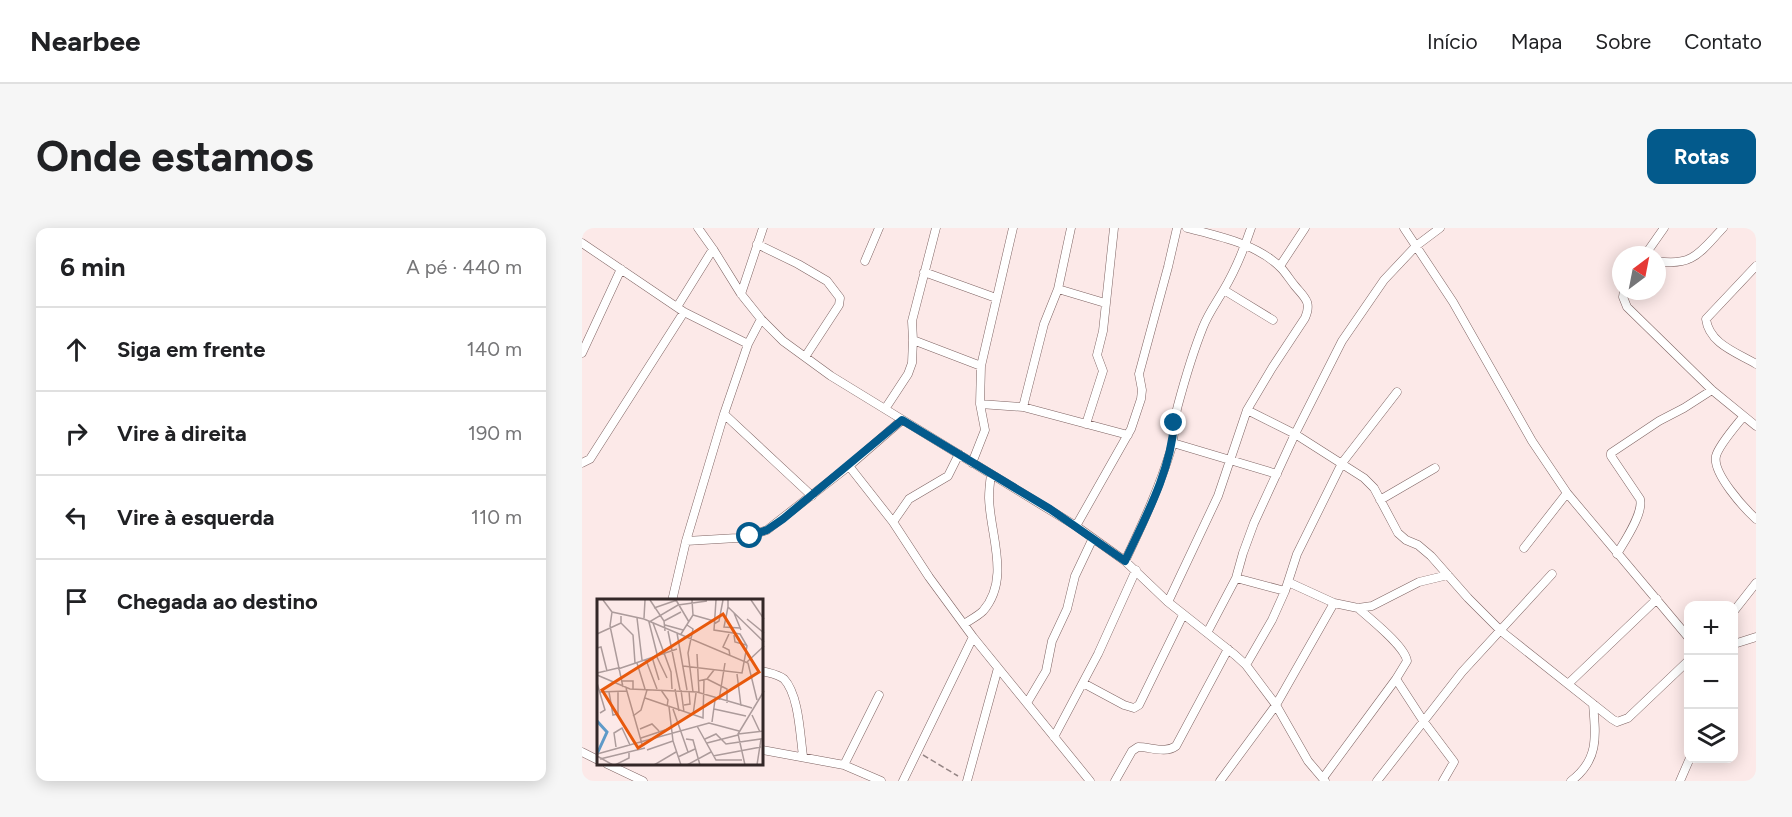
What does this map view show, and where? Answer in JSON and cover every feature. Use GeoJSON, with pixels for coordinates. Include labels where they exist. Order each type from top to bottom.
{"type":"FeatureCollection","features":[{"type":"Feature","properties":{"kind":"street"},"geometry":{"type":"LineString","coordinates":[[698,228],[741,294],[760,319],[783,341],[831,376],[1076,526],[1125,561],[1168,602],[1228,649],[1246,665],[1276,705],[1308,761],[1324,780],[1407,662],[1406,656],[1388,635],[1358,608]]}},
{"type":"Feature","properties":{"kind":"street"},"geometry":{"type":"LineString","coordinates":[[741,294],[762,228]]}},
{"type":"Feature","properties":{"kind":"street"},"geometry":{"type":"LineString","coordinates":[[865,261],[879,228]]}},
{"type":"Feature","properties":{"kind":"street"},"geometry":{"type":"LineString","coordinates":[[885,409],[908,374],[912,363],[912,321],[936,228]]}},
{"type":"Feature","properties":{"kind":"street"},"geometry":{"type":"LineString","coordinates":[[972,463],[985,430],[980,404],[981,366],[1013,228]]}},
{"type":"Feature","properties":{"kind":"street"},"geometry":{"type":"LineString","coordinates":[[1023,407],[1044,324],[1058,289],[1071,228]]}},
{"type":"Feature","properties":{"kind":"street"},"geometry":{"type":"LineString","coordinates":[[1086,424],[1103,371],[1097,356],[1103,331],[1114,228]]}},
{"type":"Feature","properties":{"kind":"street"},"geometry":{"type":"LineString","coordinates":[[1076,526],[1135,420],[1141,399],[1139,374],[1177,228]]}},
{"type":"Feature","properties":{"kind":"street"},"geometry":{"type":"LineString","coordinates":[[1168,602],[1218,496],[1247,410],[1308,310],[1304,297],[1280,266],[1245,244],[1187,228]]}},
{"type":"Feature","properties":{"kind":"street"},"geometry":{"type":"LineString","coordinates":[[1125,561],[1151,506],[1173,443],[1178,406],[1208,315],[1224,290],[1251,228]]}},
{"type":"Feature","properties":{"kind":"street"},"geometry":{"type":"LineString","coordinates":[[1280,266],[1305,228]]}},
{"type":"Feature","properties":{"kind":"street"},"geometry":{"type":"LineString","coordinates":[[1404,228],[1453,302],[1532,441],[1567,493],[1684,631]]}},
{"type":"Feature","properties":{"kind":"street"},"geometry":{"type":"LineString","coordinates":[[1207,633],[1236,578],[1251,533],[1295,434],[1342,341],[1384,280],[1416,246],[1440,228]]}},
{"type":"Feature","properties":{"kind":"street"},"geometry":{"type":"LineString","coordinates":[[1666,261],[1685,262],[1699,253],[1723,228]]}},
{"type":"Feature","properties":{"kind":"street"},"geometry":{"type":"LineString","coordinates":[[1651,246],[1661,229]]}},
{"type":"Feature","properties":{"kind":"street"},"geometry":{"type":"LineString","coordinates":[[582,243],[680,310],[748,344]]}},
{"type":"Feature","properties":{"kind":"street"},"geometry":{"type":"LineString","coordinates":[[757,243],[827,281],[840,298],[805,357]]}},
{"type":"Feature","properties":{"kind":"street"},"geometry":{"type":"LineString","coordinates":[[582,463],[590,459],[680,310],[713,249]]}},
{"type":"Feature","properties":{"kind":"street"},"geometry":{"type":"LineString","coordinates":[[1756,266],[1706,320],[1718,342],[1756,364]]}},
{"type":"Feature","properties":{"kind":"street"},"geometry":{"type":"LineString","coordinates":[[582,353],[621,269]]}},
{"type":"Feature","properties":{"kind":"street"},"geometry":{"type":"LineString","coordinates":[[924,272],[996,298]]}},
{"type":"Feature","properties":{"kind":"street"},"geometry":{"type":"LineString","coordinates":[[1058,289],[1105,303]]}},
{"type":"Feature","properties":{"kind":"street"},"geometry":{"type":"LineString","coordinates":[[1224,290],[1273,320]]}},
{"type":"Feature","properties":{"kind":"street"},"geometry":{"type":"LineString","coordinates":[[1624,300],[1627,307],[1712,390],[1756,426]]}},
{"type":"Feature","properties":{"kind":"street"},"geometry":{"type":"LineString","coordinates":[[672,599],[686,541],[724,414],[748,344],[760,319]]}},
{"type":"Feature","properties":{"kind":"street"},"geometry":{"type":"LineString","coordinates":[[913,340],[981,366]]}},
{"type":"Feature","properties":{"kind":"street"},"geometry":{"type":"LineString","coordinates":[[1617,554],[1631,530],[1641,504],[1611,453],[1641,432],[1712,390]]}},
{"type":"Feature","properties":{"kind":"street"},"geometry":{"type":"LineString","coordinates":[[1246,665],[1272,621],[1287,587],[1297,554],[1342,464],[1397,392]]}},
{"type":"Feature","properties":{"kind":"street"},"geometry":{"type":"LineString","coordinates":[[980,404],[1023,407],[1128,435]]}},
{"type":"Feature","properties":{"kind":"street"},"geometry":{"type":"LineString","coordinates":[[1247,410],[1295,434],[1364,478],[1374,488],[1398,533],[1431,555],[1468,598],[1501,631],[1617,722],[1628,718],[1684,666]]}},
{"type":"Feature","properties":{"kind":"street"},"geometry":{"type":"LineString","coordinates":[[724,414],[812,496]]}},
{"type":"Feature","properties":{"kind":"street"},"geometry":{"type":"LineString","coordinates":[[1743,417],[1719,450],[1716,460],[1717,468],[1741,504],[1756,519]]}},
{"type":"Feature","properties":{"kind":"street"},"geometry":{"type":"LineString","coordinates":[[686,541],[737,538],[759,533],[775,525],[902,420]]}},
{"type":"Feature","properties":{"kind":"street"},"geometry":{"type":"LineString","coordinates":[[1173,443],[1277,474]]}},
{"type":"Feature","properties":{"kind":"street"},"geometry":{"type":"LineString","coordinates":[[894,522],[909,499],[948,476],[959,454]]}},
{"type":"Feature","properties":{"kind":"street"},"geometry":{"type":"LineString","coordinates":[[849,466],[894,522],[929,577],[973,637],[1090,781]]}},
{"type":"Feature","properties":{"kind":"street"},"geometry":{"type":"LineString","coordinates":[[1380,500],[1435,468]]}},
{"type":"Feature","properties":{"kind":"street"},"geometry":{"type":"LineString","coordinates":[[964,624],[982,613],[991,600],[997,584],[997,559],[989,497],[991,474]]}},
{"type":"Feature","properties":{"kind":"street"},"geometry":{"type":"LineString","coordinates":[[1524,548],[1567,493]]}},
{"type":"Feature","properties":{"kind":"street"},"geometry":{"type":"LineString","coordinates":[[1027,703],[1046,671],[1053,641],[1067,609],[1075,576],[1093,538]]}},
{"type":"Feature","properties":{"kind":"street"},"geometry":{"type":"LineString","coordinates":[[1054,737],[1098,654],[1136,570]]}},
{"type":"Feature","properties":{"kind":"street"},"geometry":{"type":"LineString","coordinates":[[1377,781],[1462,672],[1552,574]]}},
{"type":"Feature","properties":{"kind":"street"},"geometry":{"type":"LineString","coordinates":[[1236,578],[1287,587],[1334,603],[1358,608],[1372,606],[1419,582],[1448,575]]}},
{"type":"Feature","properties":{"kind":"street"},"geometry":{"type":"LineString","coordinates":[[1738,606],[1756,583]]}},
{"type":"Feature","properties":{"kind":"street"},"geometry":{"type":"LineString","coordinates":[[1568,684],[1657,599]]}},
{"type":"Feature","properties":{"kind":"street"},"geometry":{"type":"LineString","coordinates":[[1220,781],[1276,705],[1334,603]]}},
{"type":"Feature","properties":{"kind":"street"},"geometry":{"type":"LineString","coordinates":[[1083,683],[1124,705],[1134,708],[1139,705],[1184,615]]}},
{"type":"Feature","properties":{"kind":"street"},"geometry":{"type":"LineString","coordinates":[[1738,643],[1756,636]]}},
{"type":"Feature","properties":{"kind":"street"},"geometry":{"type":"LineString","coordinates":[[903,781],[973,637]]}},
{"type":"Feature","properties":{"kind":"street"},"geometry":{"type":"LineString","coordinates":[[1115,781],[1132,751],[1138,747],[1166,750],[1176,746],[1228,649]]}},
{"type":"Feature","properties":{"kind":"street"},"geometry":{"type":"LineString","coordinates":[[968,781],[998,668]]}},
{"type":"Feature","properties":{"kind":"street"},"geometry":{"type":"LineString","coordinates":[[764,672],[782,677],[789,686],[795,700],[803,756]]}},
{"type":"Feature","properties":{"kind":"street"},"geometry":{"type":"LineString","coordinates":[[1396,679],[1454,762],[1443,781]]}},
{"type":"Feature","properties":{"kind":"street"},"geometry":{"type":"LineString","coordinates":[[844,765],[879,694]]}},
{"type":"Feature","properties":{"kind":"street"},"geometry":{"type":"LineString","coordinates":[[1571,781],[1584,770],[1589,762],[1594,741],[1593,704]]}},
{"type":"Feature","properties":{"kind":"street"},"geometry":{"type":"LineString","coordinates":[[764,750],[844,765],[880,781]]}},
{"type":"Feature","properties":{"kind":"street"},"geometry":{"type":"LineString","coordinates":[[582,752],[597,760]]}},
{"type":"Feature","properties":{"kind":"street"},"geometry":{"type":"LineString","coordinates":[[1680,781],[1688,763]]}},
{"type":"Feature","properties":{"kind":"street"},"geometry":{"type":"LineString","coordinates":[[609,766],[642,781]]}},
{"type":"Feature","properties":{"kind":"street"},"geometry":{"type":"LineString","coordinates":[[628,775],[631,766]]}},
{"type":"Feature","properties":{"kind":"path"},"geometry":{"type":"LineString","coordinates":[[918,752],[957,775]]}},
{"type":"Feature","properties":{"kind":"route"},"geometry":{"type":"LineString","coordinates":[[750,536],[767,530],[783,519],[902,420],[1050,509],[1125,561],[1151,506],[1173,443],[1174,423]]}}]}
